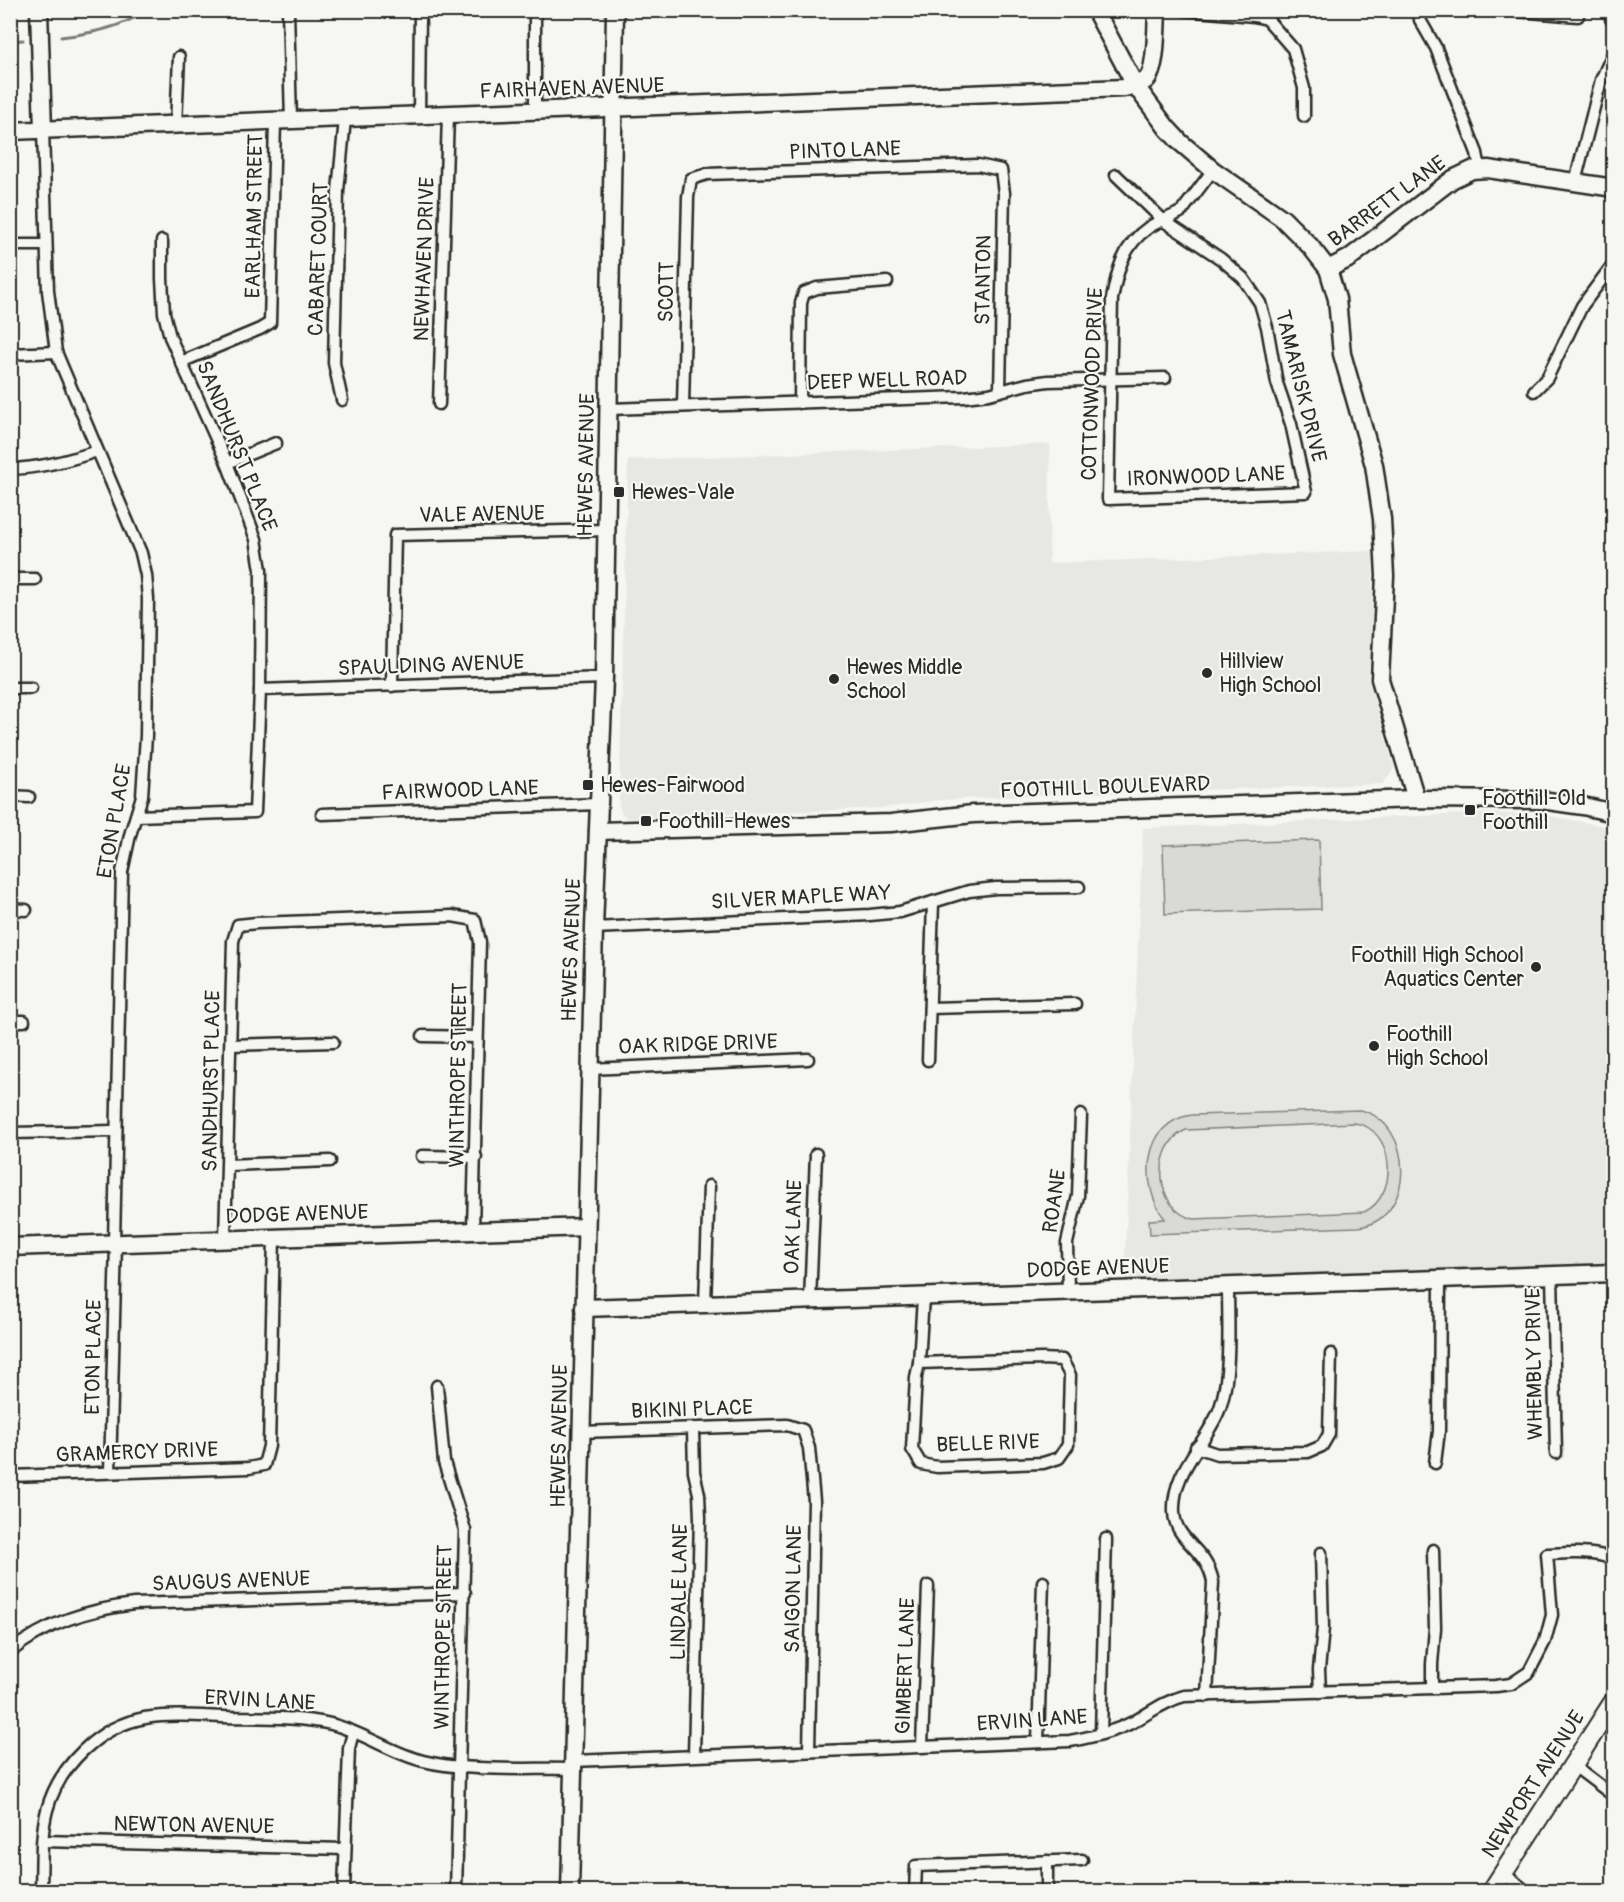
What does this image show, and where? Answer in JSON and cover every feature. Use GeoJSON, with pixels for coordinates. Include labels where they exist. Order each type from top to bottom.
{"type":"FeatureCollection","features":[{"type":"Feature","properties":{"kind":"main road","name":"NEWPORT AVENUE"},"geometry":{"type":"LineString","coordinates":[[1491,1892],[1614,1701]]}},
{"type":"Feature","properties":{"kind":"street"},"geometry":{"type":"LineString","coordinates":[[39,10],[43,130]]}},
{"type":"Feature","properties":{"kind":"street"},"geometry":{"type":"LineString","coordinates":[[283,121],[288,10]]}},
{"type":"Feature","properties":{"kind":"street"},"geometry":{"type":"LineString","coordinates":[[419,116],[420,10]]}},
{"type":"Feature","properties":{"kind":"street"},"geometry":{"type":"LineString","coordinates":[[535,10],[535,112]]}},
{"type":"Feature","properties":{"kind":"street","name":"HEWES AVENUE"},"geometry":{"type":"LineString","coordinates":[[570,1892],[590,1068],[604,678],[615,10]]}},
{"type":"Feature","properties":{"kind":"street"},"geometry":{"type":"LineString","coordinates":[[1095,10],[1135,85],[1167,128],[1213,170],[1282,218],[1311,246],[1328,269],[1337,299],[1342,354],[1374,465],[1382,519],[1385,576],[1380,679],[1416,799]]}},
{"type":"Feature","properties":{"kind":"street"},"geometry":{"type":"LineString","coordinates":[[1135,85],[1145,80],[1153,66],[1157,10]]}},
{"type":"Feature","properties":{"kind":"street"},"geometry":{"type":"LineString","coordinates":[[1185,10],[1254,16],[1267,20],[1293,49],[1304,88],[1304,116]]}},
{"type":"Feature","properties":{"kind":"street"},"geometry":{"type":"LineString","coordinates":[[1419,10],[1420,20],[1436,48],[1477,153],[1480,169]]}},
{"type":"Feature","properties":{"kind":"street"},"geometry":{"type":"LineString","coordinates":[[1503,10],[1578,16]]}},
{"type":"Feature","properties":{"kind":"street"},"geometry":{"type":"LineString","coordinates":[[1575,182],[1601,80],[1614,51]]}},
{"type":"Feature","properties":{"kind":"street"},"geometry":{"type":"LineString","coordinates":[[176,125],[179,57]]}},
{"type":"Feature","properties":{"kind":"street","name":"FAIRHAVEN AVENUE"},"geometry":{"type":"LineString","coordinates":[[10,131],[1108,89],[1135,85]]}},
{"type":"Feature","properties":{"kind":"street","name":"NEWHAVEN DRIVE"},"geometry":{"type":"LineString","coordinates":[[439,404],[448,115]]}},
{"type":"Feature","properties":{"kind":"street","name":"CABARET COURT"},"geometry":{"type":"LineString","coordinates":[[342,400],[334,363],[338,191],[345,119]]}},
{"type":"Feature","properties":{"kind":"street","name":"EARLHAM STREET"},"geometry":{"type":"LineString","coordinates":[[182,362],[270,323],[283,121]]}},
{"type":"Feature","properties":{"kind":"street","name":"ETON PLACE"},"geometry":{"type":"LineString","coordinates":[[43,130],[48,291],[56,352],[141,553],[148,599],[146,736],[142,796],[130,835],[122,873],[110,1472]]}},
{"type":"Feature","properties":{"kind":"street","name":"PINTO LANE"},"geometry":{"type":"LineString","coordinates":[[691,179],[707,174],[978,165],[1001,171]]}},
{"type":"Feature","properties":{"kind":"street","name":"BARRETT LANE"},"geometry":{"type":"LineString","coordinates":[[1328,269],[1348,259],[1453,179],[1466,172],[1480,169],[1614,188]]}},
{"type":"Feature","properties":{"kind":"street","name":"COTTONWOOD DRIVE"},"geometry":{"type":"LineString","coordinates":[[1108,499],[1112,299],[1116,273],[1126,251],[1136,238],[1147,229],[1182,211],[1213,170]]}},
{"type":"Feature","properties":{"kind":"street","name":"STANTON"},"geometry":{"type":"LineString","coordinates":[[1000,391],[1004,193],[1001,171]]}},
{"type":"Feature","properties":{"kind":"street","name":"TAMARISK DRIVE"},"geometry":{"type":"LineString","coordinates":[[1116,175],[1164,220],[1221,259],[1243,278],[1260,303],[1267,327],[1277,383],[1291,424],[1306,492]]}},
{"type":"Feature","properties":{"kind":"street","name":"SCOTT"},"geometry":{"type":"LineString","coordinates":[[683,406],[688,197],[691,179]]}},
{"type":"Feature","properties":{"kind":"street","name":"SANDHURST PLACE"},"geometry":{"type":"LineString","coordinates":[[136,816],[255,812],[260,690],[261,570],[256,538],[227,463],[170,338],[164,312],[162,241]]}},
{"type":"Feature","properties":{"kind":"street"},"geometry":{"type":"LineString","coordinates":[[10,245],[46,245]]}},
{"type":"Feature","properties":{"kind":"street"},"geometry":{"type":"LineString","coordinates":[[1534,391],[1547,378],[1582,306],[1614,264]]}},
{"type":"Feature","properties":{"kind":"street"},"geometry":{"type":"LineString","coordinates":[[800,402],[801,303],[804,293],[817,288],[887,282]]}},
{"type":"Feature","properties":{"kind":"street"},"geometry":{"type":"LineString","coordinates":[[10,354],[56,352]]}},
{"type":"Feature","properties":{"kind":"street","name":"DEEP WELL ROAD"},"geometry":{"type":"LineString","coordinates":[[609,408],[964,397],[1048,381],[1165,378]]}},
{"type":"Feature","properties":{"kind":"street"},"geometry":{"type":"LineString","coordinates":[[227,463],[276,443]]}},
{"type":"Feature","properties":{"kind":"street"},"geometry":{"type":"LineString","coordinates":[[10,469],[35,469],[67,462],[97,451]]}},
{"type":"Feature","properties":{"kind":"street","name":"IRONWOOD LANE"},"geometry":{"type":"LineString","coordinates":[[1108,499],[1306,492]]}},
{"type":"Feature","properties":{"kind":"street","name":"VALE AVENUE"},"geometry":{"type":"LineString","coordinates":[[392,686],[395,536],[607,530]]}},
{"type":"Feature","properties":{"kind":"street"},"geometry":{"type":"LineString","coordinates":[[10,579],[35,579]]}},
{"type":"Feature","properties":{"kind":"street","name":"SPAULDING AVENUE"},"geometry":{"type":"LineString","coordinates":[[260,690],[604,678]]}},
{"type":"Feature","properties":{"kind":"street"},"geometry":{"type":"LineString","coordinates":[[10,688],[31,688]]}},
{"type":"Feature","properties":{"kind":"street"},"geometry":{"type":"LineString","coordinates":[[10,796],[29,797]]}},
{"type":"Feature","properties":{"kind":"street","name":"FOOTHILL BOULEVARD"},"geometry":{"type":"LineString","coordinates":[[598,831],[891,823],[973,814],[1416,799],[1541,800],[1614,813]]}},
{"type":"Feature","properties":{"kind":"street","name":"FAIRWOOD LANE"},"geometry":{"type":"LineString","coordinates":[[322,814],[599,804]]}},
{"type":"Feature","properties":{"kind":"street","name":"SILVER MAPLE WAY"},"geometry":{"type":"LineString","coordinates":[[594,928],[870,915],[900,912],[969,891],[996,888],[1079,887]]}},
{"type":"Feature","properties":{"kind":"street"},"geometry":{"type":"LineString","coordinates":[[928,1060],[933,902]]}},
{"type":"Feature","properties":{"kind":"street"},"geometry":{"type":"LineString","coordinates":[[10,909],[26,910]]}},
{"type":"Feature","properties":{"kind":"street","name":"SANDHURST PLACE"},"geometry":{"type":"LineString","coordinates":[[225,1239],[234,941],[238,925],[452,916],[475,920]]}},
{"type":"Feature","properties":{"kind":"street","name":"WINTHROPE STREET"},"geometry":{"type":"LineString","coordinates":[[473,1230],[480,942],[475,920]]}},
{"type":"Feature","properties":{"kind":"street"},"geometry":{"type":"LineString","coordinates":[[930,1008],[1075,1004]]}},
{"type":"Feature","properties":{"kind":"street"},"geometry":{"type":"LineString","coordinates":[[10,1021],[24,1021]]}},
{"type":"Feature","properties":{"kind":"street"},"geometry":{"type":"LineString","coordinates":[[423,1036],[477,1037]]}},
{"type":"Feature","properties":{"kind":"street"},"geometry":{"type":"LineString","coordinates":[[231,1046],[333,1042]]}},
{"type":"Feature","properties":{"kind":"street","name":"OAK RIDGE DRIVE"},"geometry":{"type":"LineString","coordinates":[[590,1068],[808,1059]]}},
{"type":"Feature","properties":{"kind":"street","name":"ROANE"},"geometry":{"type":"LineString","coordinates":[[1068,1292],[1067,1243],[1077,1196],[1081,1115]]}},
{"type":"Feature","properties":{"kind":"street"},"geometry":{"type":"LineString","coordinates":[[10,1133],[116,1131]]}},
{"type":"Feature","properties":{"kind":"street","name":"OAK LANE"},"geometry":{"type":"LineString","coordinates":[[810,1301],[816,1154]]}},
{"type":"Feature","properties":{"kind":"street"},"geometry":{"type":"LineString","coordinates":[[422,1156],[476,1157]]}},
{"type":"Feature","properties":{"kind":"street"},"geometry":{"type":"LineString","coordinates":[[228,1165],[330,1161]]}},
{"type":"Feature","properties":{"kind":"street"},"geometry":{"type":"LineString","coordinates":[[705,1304],[709,1186]]}},
{"type":"Feature","properties":{"kind":"street","name":"DODGE AVENUE"},"geometry":{"type":"LineString","coordinates":[[10,1247],[586,1227]]}},
{"type":"Feature","properties":{"kind":"street","name":"GRAMERCY DRIVE"},"geometry":{"type":"LineString","coordinates":[[10,1476],[249,1468],[264,1465],[269,1446],[274,1237]]}},
{"type":"Feature","properties":{"kind":"street","name":"DODGE AVENUE"},"geometry":{"type":"LineString","coordinates":[[584,1308],[1614,1273]]}},
{"type":"Feature","properties":{"kind":"street","name":"WHEMBLY DRIVE"},"geometry":{"type":"LineString","coordinates":[[1552,1275],[1556,1453]]}},
{"type":"Feature","properties":{"kind":"street"},"geometry":{"type":"LineString","coordinates":[[1435,1463],[1439,1431],[1440,1279]]}},
{"type":"Feature","properties":{"kind":"street"},"geometry":{"type":"LineString","coordinates":[[1207,1696],[1213,1582],[1211,1569],[1176,1526],[1174,1512],[1178,1482],[1196,1447],[1208,1432],[1218,1413],[1224,1394],[1228,1286]]}},
{"type":"Feature","properties":{"kind":"street","name":"BELLE RIVE"},"geometry":{"type":"LineString","coordinates":[[919,1363],[1062,1360],[1070,1375],[1068,1445],[1059,1458],[1043,1463],[937,1467],[921,1464],[912,1449],[924,1297]]}},
{"type":"Feature","properties":{"kind":"street"},"geometry":{"type":"LineString","coordinates":[[1196,1447],[1217,1454],[1308,1452],[1322,1446],[1329,1434],[1331,1354]]}},
{"type":"Feature","properties":{"kind":"street","name":"WINTHROPE STREET"},"geometry":{"type":"LineString","coordinates":[[437,1386],[444,1462],[465,1530],[456,1892]]}},
{"type":"Feature","properties":{"kind":"street","name":"BIKINI PLACE"},"geometry":{"type":"LineString","coordinates":[[581,1432],[787,1425],[803,1430]]}},
{"type":"Feature","properties":{"kind":"street","name":"LINDALE LANE"},"geometry":{"type":"LineString","coordinates":[[693,1429],[694,1472],[699,1494],[700,1518],[694,1755]]}},
{"type":"Feature","properties":{"kind":"street","name":"SAIGON LANE"},"geometry":{"type":"LineString","coordinates":[[803,1430],[808,1448],[814,1502],[809,1751]]}},
{"type":"Feature","properties":{"kind":"street"},"geometry":{"type":"LineString","coordinates":[[1101,1734],[1106,1539]]}},
{"type":"Feature","properties":{"kind":"street"},"geometry":{"type":"LineString","coordinates":[[1432,1688],[1435,1628],[1433,1550]]}},
{"type":"Feature","properties":{"kind":"street","name":"ERVIN LANE"},"geometry":{"type":"LineString","coordinates":[[43,1841],[47,1809],[55,1788],[75,1760],[102,1735],[144,1718],[177,1716],[295,1719],[333,1724],[411,1758],[442,1765],[573,1765],[694,1755],[1070,1741],[1101,1734],[1135,1721],[1169,1700],[1184,1696],[1511,1684],[1529,1672],[1550,1629],[1552,1615],[1547,1554],[1579,1552],[1600,1554],[1614,1559]]}},
{"type":"Feature","properties":{"kind":"street"},"geometry":{"type":"LineString","coordinates":[[1320,1692],[1323,1628],[1321,1553]]}},
{"type":"Feature","properties":{"kind":"street"},"geometry":{"type":"LineString","coordinates":[[1038,1742],[1043,1582]]}},
{"type":"Feature","properties":{"kind":"street","name":"GIMBERT LANE"},"geometry":{"type":"LineString","coordinates":[[922,1746],[928,1586]]}},
{"type":"Feature","properties":{"kind":"street","name":"SAUGUS AVENUE"},"geometry":{"type":"LineString","coordinates":[[10,1652],[50,1625],[80,1613],[126,1605],[465,1593]]}},
{"type":"Feature","properties":{"kind":"street"},"geometry":{"type":"LineString","coordinates":[[344,1892],[349,1748],[353,1733]]}},
{"type":"Feature","properties":{"kind":"street"},"geometry":{"type":"LineString","coordinates":[[1574,1765],[1614,1796]]}},
{"type":"Feature","properties":{"kind":"street"},"geometry":{"type":"LineString","coordinates":[[41,1892],[43,1841]]}},
{"type":"Feature","properties":{"kind":"street","name":"NEWTON AVENUE"},"geometry":{"type":"LineString","coordinates":[[43,1841],[345,1849]]}},
{"type":"Feature","properties":{"kind":"street"},"geometry":{"type":"LineString","coordinates":[[915,1892],[916,1866],[1082,1860]]}},
{"type":"Feature","properties":{"kind":"street"},"geometry":{"type":"LineString","coordinates":[[1047,1862],[1047,1892]]}},
{"type":"Feature","properties":{"kind":"street"},"geometry":{"type":"LineString","coordinates":[[1503,1873],[1527,1892]]}},
{"type":"Feature","properties":{"kind":"shaded area","name":"Hewes Middle School"},"geometry":{"type":"Polygon","coordinates":[[[1050,444],[1049,563],[1373,551],[1368,678],[1394,768],[1383,784],[1041,795],[940,800],[883,808],[634,818],[626,817],[621,812],[619,805],[628,460],[1050,444]]]}},
{"type":"Feature","properties":{"kind":"shaded area","name":"Foothill High School"},"geometry":{"type":"Polygon","coordinates":[[[1491,813],[1546,815],[1613,828],[1613,1263],[1124,1280],[1143,828],[1491,813]]]}},
{"type":"Feature","properties":{"kind":"shaded area"},"geometry":{"type":"Polygon","coordinates":[[[1319,840],[1321,909],[1165,914],[1163,845],[1319,840]]]}},
{"type":"Feature","properties":{"kind":"shaded area"},"geometry":{"type":"Polygon","coordinates":[[[1360,1110],[1378,1118],[1391,1132],[1399,1150],[1402,1170],[1399,1190],[1391,1207],[1377,1220],[1358,1227],[1150,1234],[1149,1220],[1165,1219],[1151,1190],[1150,1157],[1155,1142],[1163,1129],[1175,1120],[1192,1115],[1360,1110]],[[1354,1123],[1186,1130],[1175,1138],[1167,1149],[1162,1177],[1165,1191],[1171,1204],[1181,1213],[1194,1219],[1364,1212],[1376,1204],[1383,1192],[1388,1163],[1385,1149],[1378,1136],[1368,1127],[1354,1123]]]}},
{"type":"Feature","properties":{"kind":"waterway"},"geometry":{"type":"LineString","coordinates":[[61,37],[106,29],[148,10]]}},
{"type":"Feature","properties":{"kind":"waterway"},"geometry":{"type":"LineString","coordinates":[[10,41],[23,40]]}},
{"type":"Feature","properties":{"kind":"place","name":"Hewes-Vale"},"geometry":{"type":"Point","coordinates":[619,492]}},
{"type":"Feature","properties":{"kind":"place","name":"Hillview High School"},"geometry":{"type":"Point","coordinates":[1207,673]}},
{"type":"Feature","properties":{"kind":"place","name":"Hewes Middle School"},"geometry":{"type":"Point","coordinates":[834,679]}},
{"type":"Feature","properties":{"kind":"place","name":"Hewes-Fairwood"},"geometry":{"type":"Point","coordinates":[588,785]}},
{"type":"Feature","properties":{"kind":"place","name":"Foothill-Old Foothill"},"geometry":{"type":"Point","coordinates":[1470,810]}},
{"type":"Feature","properties":{"kind":"place","name":"Foothill-Hewes"},"geometry":{"type":"Point","coordinates":[646,821]}},
{"type":"Feature","properties":{"kind":"place","name":"Foothill High School Aquatics Center"},"geometry":{"type":"Point","coordinates":[1536,967]}},
{"type":"Feature","properties":{"kind":"place","name":"Foothill High School"},"geometry":{"type":"Point","coordinates":[1374,1046]}}]}
